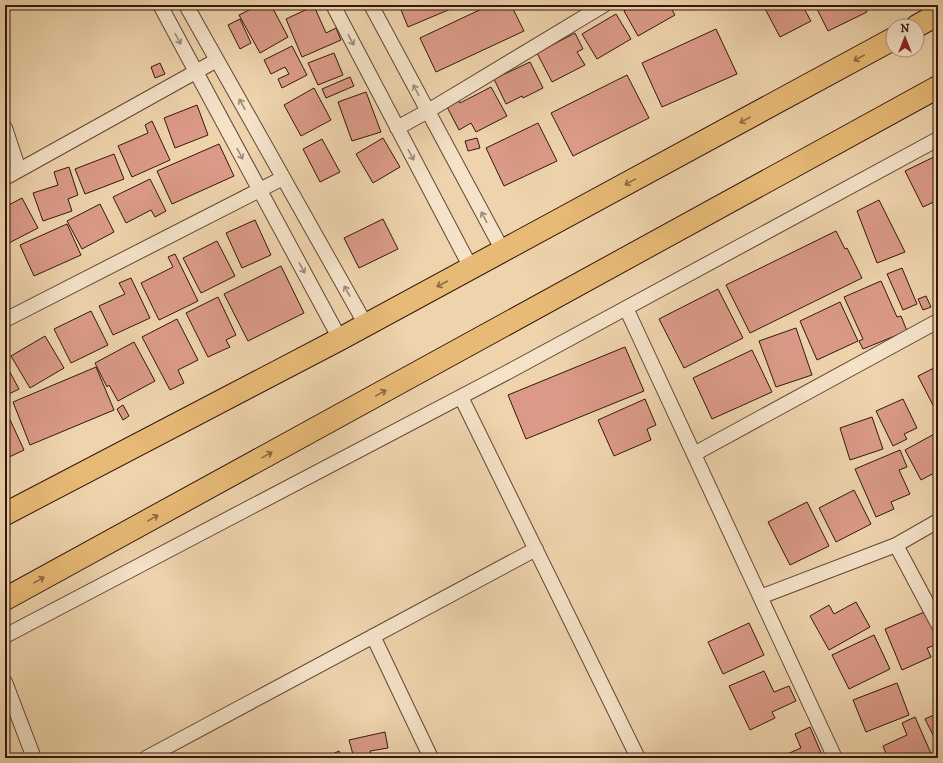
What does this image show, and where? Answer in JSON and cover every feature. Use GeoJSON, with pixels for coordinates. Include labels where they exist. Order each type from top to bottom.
{"type":"FeatureCollection","features":[{"type":"Feature","properties":{"kind":"main road"},"geometry":{"type":"LineString","coordinates":[[925,21],[938,14]]}},
{"type":"Feature","properties":{"kind":"main road"},"geometry":{"type":"LineString","coordinates":[[5,514],[340,339],[885,43]]}},
{"type":"Feature","properties":{"kind":"main road"},"geometry":{"type":"LineString","coordinates":[[5,599],[938,87]]}},
{"type":"Feature","properties":{"kind":"street"},"geometry":{"type":"LineString","coordinates":[[160,5],[340,339]]}},
{"type":"Feature","properties":{"kind":"street"},"geometry":{"type":"LineString","coordinates":[[186,5],[366,325]]}},
{"type":"Feature","properties":{"kind":"street"},"geometry":{"type":"LineString","coordinates":[[334,5],[471,268]]}},
{"type":"Feature","properties":{"kind":"street"},"geometry":{"type":"LineString","coordinates":[[371,5],[503,251]]}},
{"type":"Feature","properties":{"kind":"street"},"geometry":{"type":"LineString","coordinates":[[397,128],[428,111],[604,5]]}},
{"type":"Feature","properties":{"kind":"street"},"geometry":{"type":"LineString","coordinates":[[5,178],[217,60]]}},
{"type":"Feature","properties":{"kind":"street"},"geometry":{"type":"LineString","coordinates":[[5,128],[19,170]]}},
{"type":"Feature","properties":{"kind":"street"},"geometry":{"type":"LineString","coordinates":[[5,636],[462,397],[938,139]]}},
{"type":"Feature","properties":{"kind":"street"},"geometry":{"type":"LineString","coordinates":[[5,320],[283,178]]}},
{"type":"Feature","properties":{"kind":"street"},"geometry":{"type":"LineString","coordinates":[[626,308],[834,758]]}},
{"type":"Feature","properties":{"kind":"street"},"geometry":{"type":"LineString","coordinates":[[694,454],[938,321]]}},
{"type":"Feature","properties":{"kind":"street"},"geometry":{"type":"LineString","coordinates":[[462,397],[638,758]]}},
{"type":"Feature","properties":{"kind":"street"},"geometry":{"type":"LineString","coordinates":[[760,597],[896,545],[938,521]]}},
{"type":"Feature","properties":{"kind":"street"},"geometry":{"type":"LineString","coordinates":[[896,545],[938,624]]}},
{"type":"Feature","properties":{"kind":"street"},"geometry":{"type":"LineString","coordinates":[[146,758],[536,549]]}},
{"type":"Feature","properties":{"kind":"street"},"geometry":{"type":"LineString","coordinates":[[373,636],[431,758]]}},
{"type":"Feature","properties":{"kind":"street"},"geometry":{"type":"LineString","coordinates":[[5,682],[34,758]]}},
{"type":"Feature","properties":{"kind":"building"},"geometry":{"type":"Polygon","coordinates":[[[259,5],[271,5],[288,37],[260,53],[239,15],[259,5]]]}},
{"type":"Feature","properties":{"kind":"building"},"geometry":{"type":"Polygon","coordinates":[[[280,5],[295,5],[282,10],[280,5]]]}},
{"type":"Feature","properties":{"kind":"building"},"geometry":{"type":"Polygon","coordinates":[[[399,5],[460,5],[408,27],[399,5]]]}},
{"type":"Feature","properties":{"kind":"building"},"geometry":{"type":"Polygon","coordinates":[[[490,5],[511,5],[524,31],[436,72],[420,38],[490,5]]]}},
{"type":"Feature","properties":{"kind":"building"},"geometry":{"type":"Polygon","coordinates":[[[634,5],[669,5],[675,15],[638,36],[624,11],[634,5]]]}},
{"type":"Feature","properties":{"kind":"building"},"geometry":{"type":"Polygon","coordinates":[[[678,5],[691,5],[680,10],[678,5]]]}},
{"type":"Feature","properties":{"kind":"building"},"geometry":{"type":"Polygon","coordinates":[[[763,5],[802,5],[811,21],[780,37],[763,5]]]}},
{"type":"Feature","properties":{"kind":"building"},"geometry":{"type":"Polygon","coordinates":[[[815,5],[863,5],[867,12],[828,31],[815,5]]]}},
{"type":"Feature","properties":{"kind":"building"},"geometry":{"type":"Polygon","coordinates":[[[314,6],[326,33],[336,28],[341,40],[302,57],[286,19],[314,6]]]}},
{"type":"Feature","properties":{"kind":"building"},"geometry":{"type":"Polygon","coordinates":[[[616,14],[631,39],[597,59],[582,34],[616,14]]]}},
{"type":"Feature","properties":{"kind":"building"},"geometry":{"type":"Polygon","coordinates":[[[240,19],[251,43],[240,49],[228,25],[240,19]]]}},
{"type":"Feature","properties":{"kind":"building"},"geometry":{"type":"Polygon","coordinates":[[[716,29],[737,74],[662,107],[642,63],[716,29]]]}},
{"type":"Feature","properties":{"kind":"building"},"geometry":{"type":"Polygon","coordinates":[[[575,33],[583,49],[577,52],[585,65],[552,82],[537,53],[575,33]]]}},
{"type":"Feature","properties":{"kind":"building"},"geometry":{"type":"Polygon","coordinates":[[[292,46],[307,75],[282,88],[278,79],[289,74],[285,67],[271,74],[264,60],[292,46]]]}},
{"type":"Feature","properties":{"kind":"building"},"geometry":{"type":"Polygon","coordinates":[[[334,53],[343,75],[318,85],[308,63],[334,53]]]}},
{"type":"Feature","properties":{"kind":"building"},"geometry":{"type":"Polygon","coordinates":[[[530,62],[543,88],[523,98],[522,96],[506,104],[494,79],[530,62]]]}},
{"type":"Feature","properties":{"kind":"building"},"geometry":{"type":"Polygon","coordinates":[[[160,63],[165,74],[155,78],[151,67],[160,63]]]}},
{"type":"Feature","properties":{"kind":"building"},"geometry":{"type":"Polygon","coordinates":[[[627,75],[649,118],[573,156],[551,113],[627,75]]]}},
{"type":"Feature","properties":{"kind":"building"},"geometry":{"type":"Polygon","coordinates":[[[350,77],[354,86],[326,98],[322,89],[350,77]]]}},
{"type":"Feature","properties":{"kind":"building"},"geometry":{"type":"Polygon","coordinates":[[[491,87],[507,116],[476,132],[471,123],[459,130],[447,107],[459,101],[460,103],[491,87]]]}},
{"type":"Feature","properties":{"kind":"building"},"geometry":{"type":"Polygon","coordinates":[[[314,88],[331,120],[301,136],[284,105],[314,88]]]}},
{"type":"Feature","properties":{"kind":"building"},"geometry":{"type":"Polygon","coordinates":[[[366,92],[381,132],[352,141],[338,102],[366,92]]]}},
{"type":"Feature","properties":{"kind":"building"},"geometry":{"type":"Polygon","coordinates":[[[197,105],[208,135],[175,148],[164,118],[197,105]]]}},
{"type":"Feature","properties":{"kind":"building"},"geometry":{"type":"Polygon","coordinates":[[[152,121],[170,160],[132,177],[118,146],[148,133],[145,125],[152,121]]]}},
{"type":"Feature","properties":{"kind":"building"},"geometry":{"type":"Polygon","coordinates":[[[538,123],[557,161],[504,186],[486,148],[538,123]]]}},
{"type":"Feature","properties":{"kind":"building"},"geometry":{"type":"Polygon","coordinates":[[[383,138],[400,167],[373,183],[356,154],[383,138]]]}},
{"type":"Feature","properties":{"kind":"building"},"geometry":{"type":"Polygon","coordinates":[[[477,138],[480,148],[468,151],[465,141],[477,138]]]}},
{"type":"Feature","properties":{"kind":"building"},"geometry":{"type":"Polygon","coordinates":[[[322,139],[340,172],[320,182],[303,149],[322,139]]]}},
{"type":"Feature","properties":{"kind":"building"},"geometry":{"type":"Polygon","coordinates":[[[219,144],[234,176],[172,204],[157,171],[219,144]]]}},
{"type":"Feature","properties":{"kind":"building"},"geometry":{"type":"Polygon","coordinates":[[[114,154],[124,179],[85,194],[75,169],[114,154]]]}},
{"type":"Feature","properties":{"kind":"building"},"geometry":{"type":"Polygon","coordinates":[[[938,155],[938,200],[923,207],[905,171],[938,155]]]}},
{"type":"Feature","properties":{"kind":"building"},"geometry":{"type":"Polygon","coordinates":[[[69,167],[78,195],[68,199],[72,211],[43,221],[33,193],[58,185],[54,172],[69,167]]]}},
{"type":"Feature","properties":{"kind":"building"},"geometry":{"type":"Polygon","coordinates":[[[150,179],[166,211],[155,217],[151,210],[126,223],[113,197],[150,179]]]}},
{"type":"Feature","properties":{"kind":"building"},"geometry":{"type":"Polygon","coordinates":[[[22,198],[38,228],[5,245],[5,207],[22,198]]]}},
{"type":"Feature","properties":{"kind":"building"},"geometry":{"type":"Polygon","coordinates":[[[879,200],[905,252],[877,263],[857,211],[879,200]]]}},
{"type":"Feature","properties":{"kind":"building"},"geometry":{"type":"Polygon","coordinates":[[[100,204],[114,232],[82,249],[67,221],[100,204]]]}},
{"type":"Feature","properties":{"kind":"building"},"geometry":{"type":"Polygon","coordinates":[[[383,219],[398,249],[359,268],[344,238],[383,219]]]}},
{"type":"Feature","properties":{"kind":"building"},"geometry":{"type":"Polygon","coordinates":[[[255,220],[271,255],[242,268],[226,233],[255,220]]]}},
{"type":"Feature","properties":{"kind":"building"},"geometry":{"type":"Polygon","coordinates":[[[67,224],[81,255],[34,276],[20,245],[67,224]]]}},
{"type":"Feature","properties":{"kind":"building"},"geometry":{"type":"Polygon","coordinates":[[[836,231],[845,249],[847,248],[862,278],[750,333],[726,285],[836,231]]]}},
{"type":"Feature","properties":{"kind":"building"},"geometry":{"type":"Polygon","coordinates":[[[217,241],[235,276],[201,293],[183,258],[217,241]]]}},
{"type":"Feature","properties":{"kind":"building"},"geometry":{"type":"Polygon","coordinates":[[[175,254],[198,301],[159,320],[141,283],[173,267],[168,257],[175,254]]]}},
{"type":"Feature","properties":{"kind":"building"},"geometry":{"type":"Polygon","coordinates":[[[281,266],[304,313],[248,341],[224,294],[281,266]]]}},
{"type":"Feature","properties":{"kind":"building"},"geometry":{"type":"Polygon","coordinates":[[[902,268],[917,304],[903,310],[887,274],[902,268]]]}},
{"type":"Feature","properties":{"kind":"building"},"geometry":{"type":"Polygon","coordinates":[[[131,278],[150,318],[113,335],[99,306],[125,294],[119,283],[131,278]]]}},
{"type":"Feature","properties":{"kind":"building"},"geometry":{"type":"Polygon","coordinates":[[[881,281],[897,317],[901,316],[907,331],[863,349],[859,341],[863,339],[844,297],[881,281]]]}},
{"type":"Feature","properties":{"kind":"building"},"geometry":{"type":"Polygon","coordinates":[[[718,289],[743,338],[684,368],[659,319],[718,289]]]}},
{"type":"Feature","properties":{"kind":"building"},"geometry":{"type":"Polygon","coordinates":[[[926,296],[931,307],[923,310],[918,299],[926,296]]]}},
{"type":"Feature","properties":{"kind":"building"},"geometry":{"type":"Polygon","coordinates":[[[218,297],[236,335],[226,340],[230,347],[208,357],[186,313],[218,297]]]}},
{"type":"Feature","properties":{"kind":"building"},"geometry":{"type":"Polygon","coordinates":[[[840,302],[858,341],[817,360],[800,321],[840,302]]]}},
{"type":"Feature","properties":{"kind":"building"},"geometry":{"type":"Polygon","coordinates":[[[91,311],[108,345],[71,363],[54,329],[91,311]]]}},
{"type":"Feature","properties":{"kind":"building"},"geometry":{"type":"Polygon","coordinates":[[[177,319],[198,360],[178,370],[184,383],[170,390],[142,337],[177,319]]]}},
{"type":"Feature","properties":{"kind":"building"},"geometry":{"type":"Polygon","coordinates":[[[796,328],[812,375],[776,387],[759,341],[796,328]]]}},
{"type":"Feature","properties":{"kind":"building"},"geometry":{"type":"Polygon","coordinates":[[[45,336],[64,368],[30,388],[11,356],[45,336]]]}},
{"type":"Feature","properties":{"kind":"building"},"geometry":{"type":"Polygon","coordinates":[[[134,342],[155,381],[118,401],[109,385],[107,387],[95,363],[134,342]]]}},
{"type":"Feature","properties":{"kind":"building"},"geometry":{"type":"Polygon","coordinates":[[[625,347],[644,391],[526,439],[508,395],[625,347]]]}},
{"type":"Feature","properties":{"kind":"building"},"geometry":{"type":"Polygon","coordinates":[[[752,350],[772,392],[712,419],[693,378],[752,350]]]}},
{"type":"Feature","properties":{"kind":"building"},"geometry":{"type":"Polygon","coordinates":[[[5,363],[19,389],[5,396],[5,363]]]}},
{"type":"Feature","properties":{"kind":"building"},"geometry":{"type":"Polygon","coordinates":[[[938,366],[938,415],[918,376],[938,366]]]}},
{"type":"Feature","properties":{"kind":"building"},"geometry":{"type":"Polygon","coordinates":[[[96,367],[114,410],[30,445],[13,402],[96,367]]]}},
{"type":"Feature","properties":{"kind":"building"},"geometry":{"type":"Polygon","coordinates":[[[645,399],[656,425],[647,429],[651,440],[614,456],[598,420],[645,399]]]}},
{"type":"Feature","properties":{"kind":"building"},"geometry":{"type":"Polygon","coordinates":[[[903,399],[917,428],[904,434],[907,439],[893,446],[876,411],[903,399]]]}},
{"type":"Feature","properties":{"kind":"building"},"geometry":{"type":"Polygon","coordinates":[[[123,405],[129,416],[123,420],[117,409],[123,405]]]}},
{"type":"Feature","properties":{"kind":"building"},"geometry":{"type":"Polygon","coordinates":[[[6,411],[24,450],[5,459],[5,412],[6,411]]]}},
{"type":"Feature","properties":{"kind":"building"},"geometry":{"type":"Polygon","coordinates":[[[872,417],[883,449],[850,460],[840,428],[872,417]]]}},
{"type":"Feature","properties":{"kind":"building"},"geometry":{"type":"Polygon","coordinates":[[[938,432],[938,471],[921,480],[905,450],[938,432]]]}},
{"type":"Feature","properties":{"kind":"building"},"geometry":{"type":"Polygon","coordinates":[[[900,450],[907,467],[899,470],[910,494],[891,502],[894,509],[876,517],[855,469],[900,450]]]}},
{"type":"Feature","properties":{"kind":"building"},"geometry":{"type":"Polygon","coordinates":[[[854,490],[871,524],[836,542],[819,508],[854,490]]]}},
{"type":"Feature","properties":{"kind":"building"},"geometry":{"type":"Polygon","coordinates":[[[807,502],[829,546],[790,565],[768,522],[807,502]]]}},
{"type":"Feature","properties":{"kind":"building"},"geometry":{"type":"Polygon","coordinates":[[[856,602],[870,627],[829,650],[810,616],[829,605],[834,614],[856,602]]]}},
{"type":"Feature","properties":{"kind":"building"},"geometry":{"type":"Polygon","coordinates":[[[929,610],[938,631],[938,644],[927,648],[931,657],[902,670],[885,629],[929,610]]]}},
{"type":"Feature","properties":{"kind":"building"},"geometry":{"type":"Polygon","coordinates":[[[749,623],[764,655],[723,674],[708,642],[749,623]]]}},
{"type":"Feature","properties":{"kind":"building"},"geometry":{"type":"Polygon","coordinates":[[[874,635],[890,669],[849,689],[832,655],[874,635]]]}},
{"type":"Feature","properties":{"kind":"building"},"geometry":{"type":"Polygon","coordinates":[[[764,671],[774,692],[789,686],[796,701],[772,712],[775,718],[750,730],[729,686],[764,671]]]}},
{"type":"Feature","properties":{"kind":"building"},"geometry":{"type":"Polygon","coordinates":[[[897,683],[909,715],[866,732],[853,700],[897,683]]]}},
{"type":"Feature","properties":{"kind":"building"},"geometry":{"type":"Polygon","coordinates":[[[938,713],[938,745],[925,719],[938,713]]]}},
{"type":"Feature","properties":{"kind":"building"},"geometry":{"type":"Polygon","coordinates":[[[915,717],[933,758],[888,758],[883,746],[907,735],[902,723],[915,717]]]}},
{"type":"Feature","properties":{"kind":"building"},"geometry":{"type":"Polygon","coordinates":[[[810,727],[822,755],[820,756],[821,758],[778,758],[801,748],[795,734],[810,727]]]}},
{"type":"Feature","properties":{"kind":"building"},"geometry":{"type":"Polygon","coordinates":[[[385,732],[388,748],[370,751],[372,758],[354,758],[349,740],[385,732]]]}},
{"type":"Feature","properties":{"kind":"building"},"geometry":{"type":"Polygon","coordinates":[[[339,751],[342,758],[324,758],[339,751]]]}}]}
